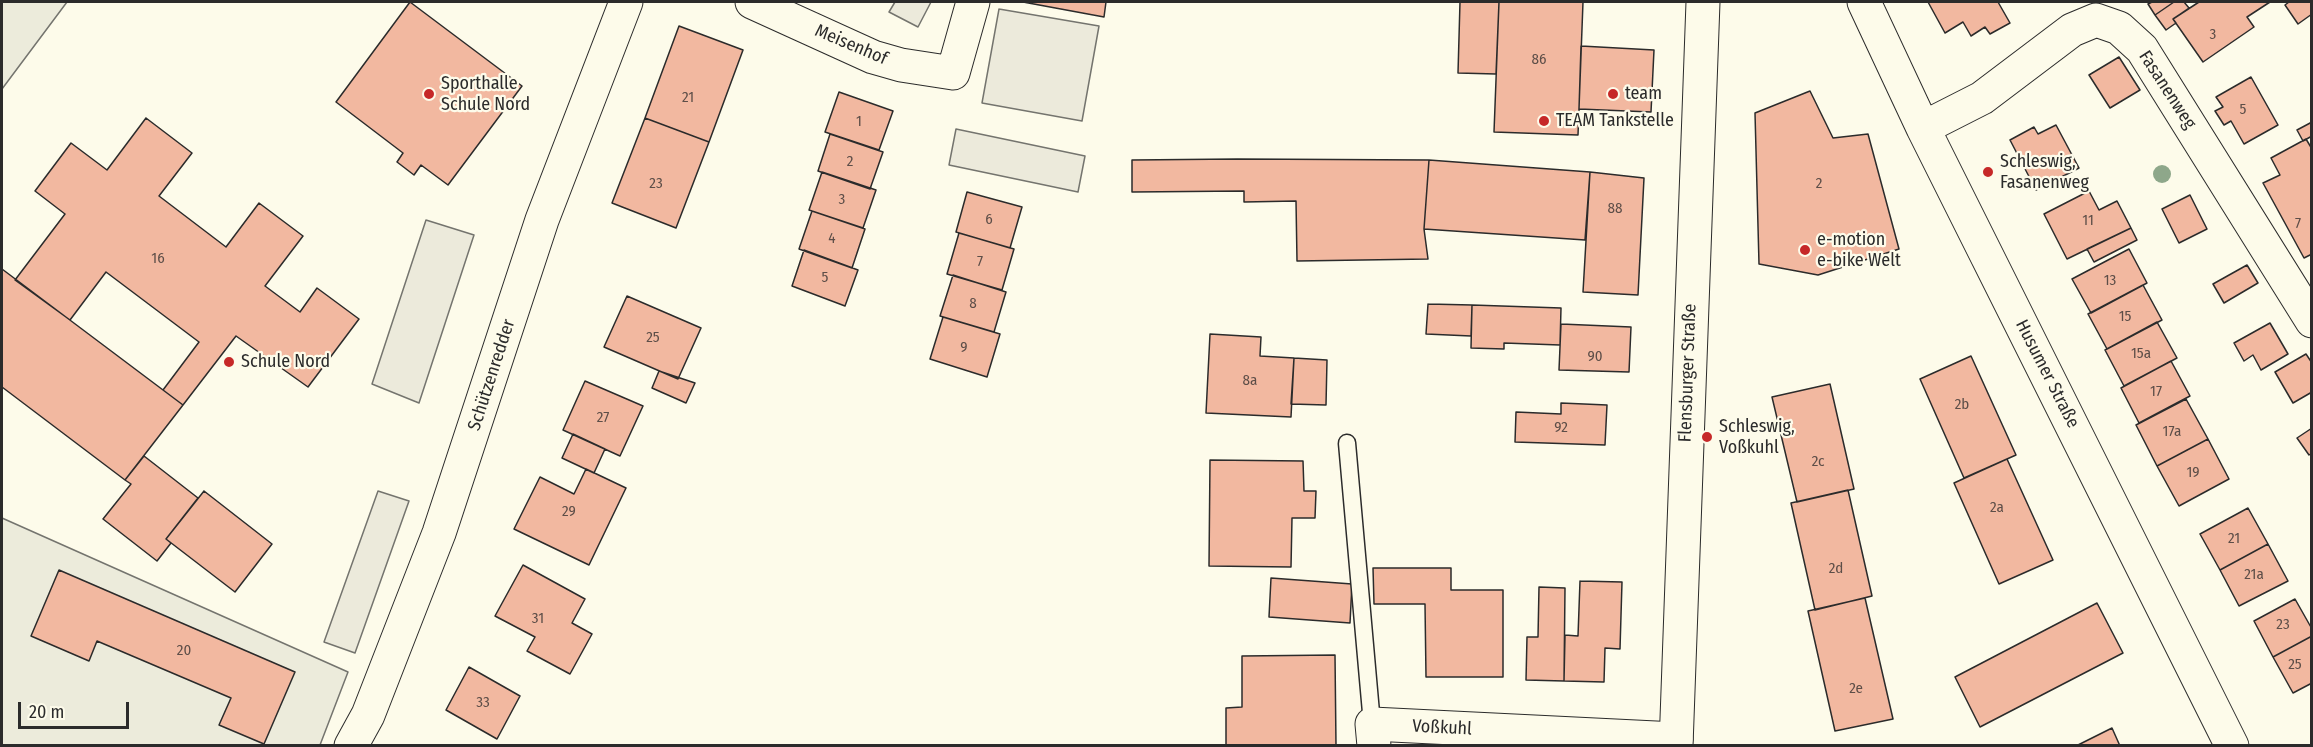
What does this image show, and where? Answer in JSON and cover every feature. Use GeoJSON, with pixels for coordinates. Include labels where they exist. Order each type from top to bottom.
{"type":"FeatureCollection","features":[{"type":"Feature","properties":{"kind":"street","name":"Schützenredder"},"geometry":{"type":"LineString","coordinates":[[351,746],[368,715],[439,533],[542,220],[626,2]]}},
{"type":"Feature","properties":{"kind":"street","name":"Meisenhof"},"geometry":{"type":"LineString","coordinates":[[752,2],[873,57],[901,65],[953,73],[973,2]]}},
{"type":"Feature","properties":{"kind":"street","name":"Flensburger Straße"},"geometry":{"type":"LineString","coordinates":[[1676,742],[1703,2]]}},
{"type":"Feature","properties":{"kind":"street","name":"Husumer Straße"},"geometry":{"type":"LineString","coordinates":[[1864,2],[1923,128],[2232,746]]}},
{"type":"Feature","properties":{"kind":"street","name":"Fasanenweg"},"geometry":{"type":"LineString","coordinates":[[1923,128],[1982,98],[2072,30],[2096,20],[2119,28],[2142,49],[2312,321]]}},
{"type":"Feature","properties":{"kind":"street","name":"Voßkuhl"},"geometry":{"type":"LineString","coordinates":[[1373,735],[1676,742]]}},
{"type":"Feature","properties":{"kind":"lane"},"geometry":{"type":"LineString","coordinates":[[1347,443],[1373,735]]}},
{"type":"Feature","properties":{"kind":"shaded area"},"geometry":{"type":"Polygon","coordinates":[[[2,2],[67,2],[2,89],[2,2]]]}},
{"type":"Feature","properties":{"kind":"shaded area"},"geometry":{"type":"Polygon","coordinates":[[[895,2],[931,2],[918,27],[889,12],[895,2]]]}},
{"type":"Feature","properties":{"kind":"shaded area"},"geometry":{"type":"Polygon","coordinates":[[[999,9],[1099,26],[1082,121],[982,103],[999,9]]]}},
{"type":"Feature","properties":{"kind":"shaded area"},"geometry":{"type":"Polygon","coordinates":[[[956,129],[1085,156],[1078,192],[949,165],[956,129]]]}},
{"type":"Feature","properties":{"kind":"shaded area"},"geometry":{"type":"Polygon","coordinates":[[[426,220],[474,235],[419,403],[372,384],[426,220]]]}},
{"type":"Feature","properties":{"kind":"shaded area"},"geometry":{"type":"Polygon","coordinates":[[[378,491],[409,501],[355,653],[324,642],[378,491]]]}},
{"type":"Feature","properties":{"kind":"shaded area"},"geometry":{"type":"Polygon","coordinates":[[[2,518],[348,672],[320,745],[2,745],[2,518]]]}},
{"type":"Feature","properties":{"kind":"building","name":"Sporthalle Schule Nord"},"geometry":{"type":"Polygon","coordinates":[[[410,2],[522,86],[448,185],[421,165],[414,175],[397,162],[403,153],[336,102],[410,2]]]}},
{"type":"Feature","properties":{"kind":"building"},"geometry":{"type":"Polygon","coordinates":[[[1023,2],[1106,2],[1104,17],[1023,2]]]}},
{"type":"Feature","properties":{"kind":"building"},"geometry":{"type":"Polygon","coordinates":[[[1460,2],[1499,2],[1496,74],[1458,73],[1460,2]]]}},
{"type":"Feature","properties":{"kind":"building"},"geometry":{"type":"Polygon","coordinates":[[[1499,2],[1583,2],[1578,135],[1494,132],[1499,2]]]}},
{"type":"Feature","properties":{"kind":"building"},"geometry":{"type":"Polygon","coordinates":[[[1928,2],[1998,2],[2010,23],[1990,34],[1985,27],[1971,36],[1963,22],[1945,33],[1928,2]]]}},
{"type":"Feature","properties":{"kind":"building"},"geometry":{"type":"Polygon","coordinates":[[[2174,2],[2155,15],[2148,4],[2174,2]]]}},
{"type":"Feature","properties":{"kind":"building"},"geometry":{"type":"Polygon","coordinates":[[[2174,2],[2184,2],[2189,8],[2173,19],[2176,23],[2166,30],[2155,15],[2174,2]]]}},
{"type":"Feature","properties":{"kind":"building"},"geometry":{"type":"Polygon","coordinates":[[[2199,2],[2270,2],[2247,17],[2254,27],[2203,62],[2173,19],[2199,2]]]}},
{"type":"Feature","properties":{"kind":"building"},"geometry":{"type":"Polygon","coordinates":[[[2289,2],[2312,2],[2312,14],[2298,24],[2285,5],[2289,2]]]}},
{"type":"Feature","properties":{"kind":"building"},"geometry":{"type":"Polygon","coordinates":[[[679,26],[743,50],[709,142],[645,118],[679,26]]]}},
{"type":"Feature","properties":{"kind":"building"},"geometry":{"type":"Polygon","coordinates":[[[1581,46],[1654,50],[1651,112],[1579,109],[1581,46]]]}},
{"type":"Feature","properties":{"kind":"building"},"geometry":{"type":"Polygon","coordinates":[[[2119,57],[2140,90],[2110,108],[2089,75],[2119,57]]]}},
{"type":"Feature","properties":{"kind":"building"},"geometry":{"type":"Polygon","coordinates":[[[2251,77],[2278,125],[2244,144],[2231,121],[2224,125],[2215,111],[2223,107],[2216,97],[2251,77]]]}},
{"type":"Feature","properties":{"kind":"building"},"geometry":{"type":"Polygon","coordinates":[[[1810,91],[1833,138],[1868,134],[1899,249],[1818,275],[1759,264],[1755,113],[1810,91]]]}},
{"type":"Feature","properties":{"kind":"building"},"geometry":{"type":"Polygon","coordinates":[[[839,92],[893,111],[879,150],[825,132],[839,92]]]}},
{"type":"Feature","properties":{"kind":"building"},"geometry":{"type":"Polygon","coordinates":[[[146,118],[192,153],[159,196],[226,247],[259,203],[303,236],[265,286],[300,312],[317,288],[359,319],[308,387],[236,336],[183,405],[163,390],[199,342],[106,272],[70,320],[15,280],[65,214],[35,191],[71,143],[107,170],[146,118]]]}},
{"type":"Feature","properties":{"kind":"building"},"geometry":{"type":"Polygon","coordinates":[[[645,118],[709,142],[676,228],[612,203],[645,118]]]}},
{"type":"Feature","properties":{"kind":"building"},"geometry":{"type":"Polygon","coordinates":[[[2312,122],[2312,136],[2303,141],[2297,130],[2312,122]]]}},
{"type":"Feature","properties":{"kind":"building"},"geometry":{"type":"Polygon","coordinates":[[[2056,125],[2079,168],[2036,190],[2010,140],[2034,127],[2038,134],[2056,125]]]}},
{"type":"Feature","properties":{"kind":"building"},"geometry":{"type":"Polygon","coordinates":[[[830,134],[883,152],[870,189],[818,171],[830,134]]]}},
{"type":"Feature","properties":{"kind":"building"},"geometry":{"type":"Polygon","coordinates":[[[2306,139],[2312,149],[2312,254],[2304,258],[2263,183],[2280,175],[2271,158],[2306,139]]]}},
{"type":"Feature","properties":{"kind":"building"},"geometry":{"type":"Polygon","coordinates":[[[1132,160],[1429,160],[1424,229],[1428,259],[1297,261],[1296,201],[1244,202],[1244,191],[1132,192],[1132,160]]]}},
{"type":"Feature","properties":{"kind":"building"},"geometry":{"type":"Polygon","coordinates":[[[1429,160],[1590,172],[1585,240],[1424,229],[1429,160]]]}},
{"type":"Feature","properties":{"kind":"building"},"geometry":{"type":"Polygon","coordinates":[[[822,172],[876,190],[863,228],[809,210],[822,172]]]}},
{"type":"Feature","properties":{"kind":"building"},"geometry":{"type":"Polygon","coordinates":[[[1590,172],[1644,178],[1638,295],[1583,292],[1590,172]]]}},
{"type":"Feature","properties":{"kind":"building"},"geometry":{"type":"Polygon","coordinates":[[[2089,191],[2099,210],[2117,201],[2131,228],[2067,259],[2044,214],[2089,191]]]}},
{"type":"Feature","properties":{"kind":"building"},"geometry":{"type":"Polygon","coordinates":[[[967,192],[1022,207],[1010,248],[956,232],[967,192]]]}},
{"type":"Feature","properties":{"kind":"building"},"geometry":{"type":"Polygon","coordinates":[[[2190,195],[2207,229],[2179,243],[2162,209],[2190,195]]]}},
{"type":"Feature","properties":{"kind":"building"},"geometry":{"type":"Polygon","coordinates":[[[812,211],[865,229],[852,268],[799,249],[812,211]]]}},
{"type":"Feature","properties":{"kind":"building"},"geometry":{"type":"Polygon","coordinates":[[[2131,228],[2137,240],[2094,262],[2087,249],[2131,228]]]}},
{"type":"Feature","properties":{"kind":"building"},"geometry":{"type":"Polygon","coordinates":[[[959,233],[1014,249],[1002,290],[947,274],[959,233]]]}},
{"type":"Feature","properties":{"kind":"building"},"geometry":{"type":"Polygon","coordinates":[[[2129,249],[2147,283],[2091,313],[2072,279],[2129,249]]]}},
{"type":"Feature","properties":{"kind":"building"},"geometry":{"type":"Polygon","coordinates":[[[804,250],[858,270],[845,306],[792,286],[804,250]]]}},
{"type":"Feature","properties":{"kind":"building"},"geometry":{"type":"Polygon","coordinates":[[[2247,265],[2258,283],[2224,303],[2213,284],[2247,265]]]}},
{"type":"Feature","properties":{"kind":"building"},"geometry":{"type":"Polygon","coordinates":[[[2,269],[183,405],[125,480],[2,387],[2,269]]]}},
{"type":"Feature","properties":{"kind":"building"},"geometry":{"type":"Polygon","coordinates":[[[953,275],[1006,292],[994,332],[940,316],[953,275]]]}},
{"type":"Feature","properties":{"kind":"building"},"geometry":{"type":"Polygon","coordinates":[[[2143,285],[2162,320],[2107,349],[2088,314],[2143,285]]]}},
{"type":"Feature","properties":{"kind":"building"},"geometry":{"type":"Polygon","coordinates":[[[627,296],[701,328],[678,379],[604,347],[627,296]]]}},
{"type":"Feature","properties":{"kind":"building"},"geometry":{"type":"Polygon","coordinates":[[[1428,304],[1472,305],[1471,336],[1426,334],[1428,304]]]}},
{"type":"Feature","properties":{"kind":"building"},"geometry":{"type":"Polygon","coordinates":[[[1472,305],[1561,308],[1560,345],[1504,343],[1504,349],[1471,348],[1472,305]]]}},
{"type":"Feature","properties":{"kind":"building"},"geometry":{"type":"Polygon","coordinates":[[[943,317],[1000,334],[987,377],[930,359],[943,317]]]}},
{"type":"Feature","properties":{"kind":"building"},"geometry":{"type":"Polygon","coordinates":[[[2157,322],[2177,358],[2124,386],[2105,350],[2157,322]]]}},
{"type":"Feature","properties":{"kind":"building"},"geometry":{"type":"Polygon","coordinates":[[[2270,323],[2288,354],[2261,370],[2253,355],[2244,361],[2234,343],[2270,323]]]}},
{"type":"Feature","properties":{"kind":"building"},"geometry":{"type":"Polygon","coordinates":[[[1561,324],[1631,327],[1629,372],[1559,370],[1561,324]]]}},
{"type":"Feature","properties":{"kind":"building"},"geometry":{"type":"Polygon","coordinates":[[[1210,334],[1261,337],[1260,356],[1294,358],[1291,417],[1206,413],[1210,334]]]}},
{"type":"Feature","properties":{"kind":"building"},"geometry":{"type":"Polygon","coordinates":[[[2306,354],[2312,363],[2312,392],[2293,403],[2275,372],[2306,354]]]}},
{"type":"Feature","properties":{"kind":"building"},"geometry":{"type":"Polygon","coordinates":[[[1971,356],[2016,455],[1964,478],[1920,379],[1971,356]]]}},
{"type":"Feature","properties":{"kind":"building"},"geometry":{"type":"Polygon","coordinates":[[[1294,358],[1327,360],[1326,405],[1291,404],[1294,358]]]}},
{"type":"Feature","properties":{"kind":"building"},"geometry":{"type":"Polygon","coordinates":[[[2171,361],[2190,396],[2139,423],[2121,388],[2171,361]]]}},
{"type":"Feature","properties":{"kind":"building"},"geometry":{"type":"Polygon","coordinates":[[[659,371],[695,383],[686,403],[652,388],[659,371]]]}},
{"type":"Feature","properties":{"kind":"building"},"geometry":{"type":"Polygon","coordinates":[[[585,381],[643,406],[620,456],[563,430],[585,381]]]}},
{"type":"Feature","properties":{"kind":"building"},"geometry":{"type":"Polygon","coordinates":[[[1830,384],[1854,489],[1797,502],[1772,397],[1830,384]]]}},
{"type":"Feature","properties":{"kind":"building"},"geometry":{"type":"Polygon","coordinates":[[[2186,399],[2208,439],[2157,466],[2136,425],[2186,399]]]}},
{"type":"Feature","properties":{"kind":"building"},"geometry":{"type":"Polygon","coordinates":[[[1561,403],[1607,405],[1605,445],[1515,442],[1516,412],[1561,414],[1561,403]]]}},
{"type":"Feature","properties":{"kind":"building"},"geometry":{"type":"Polygon","coordinates":[[[2312,428],[2312,453],[2309,455],[2297,438],[2312,428]]]}},
{"type":"Feature","properties":{"kind":"building"},"geometry":{"type":"Polygon","coordinates":[[[573,434],[605,449],[594,473],[562,458],[573,434]]]}},
{"type":"Feature","properties":{"kind":"building"},"geometry":{"type":"Polygon","coordinates":[[[2208,439],[2229,479],[2179,506],[2157,466],[2208,439]]]}},
{"type":"Feature","properties":{"kind":"building"},"geometry":{"type":"Polygon","coordinates":[[[144,456],[198,498],[166,539],[171,543],[157,561],[103,519],[131,484],[125,480],[144,456]]]}},
{"type":"Feature","properties":{"kind":"building"},"geometry":{"type":"Polygon","coordinates":[[[2007,459],[2053,560],[1999,584],[1954,483],[2007,459]]]}},
{"type":"Feature","properties":{"kind":"building"},"geometry":{"type":"Polygon","coordinates":[[[1210,460],[1303,461],[1304,491],[1316,491],[1315,518],[1292,518],[1291,567],[1209,566],[1210,460]]]}},
{"type":"Feature","properties":{"kind":"building"},"geometry":{"type":"Polygon","coordinates":[[[586,469],[626,488],[589,565],[514,529],[540,477],[574,494],[586,469]]]}},
{"type":"Feature","properties":{"kind":"building"},"geometry":{"type":"Polygon","coordinates":[[[1848,490],[1872,596],[1815,610],[1791,503],[1848,490]]]}},
{"type":"Feature","properties":{"kind":"building"},"geometry":{"type":"Polygon","coordinates":[[[204,491],[272,544],[235,592],[166,539],[204,491]]]}},
{"type":"Feature","properties":{"kind":"building"},"geometry":{"type":"Polygon","coordinates":[[[2248,508],[2268,544],[2220,570],[2200,534],[2248,508]]]}},
{"type":"Feature","properties":{"kind":"building"},"geometry":{"type":"Polygon","coordinates":[[[2268,544],[2288,581],[2239,606],[2220,570],[2268,544]]]}},
{"type":"Feature","properties":{"kind":"building"},"geometry":{"type":"Polygon","coordinates":[[[523,565],[585,599],[572,623],[592,634],[570,674],[527,651],[535,637],[495,616],[523,565]]]}},
{"type":"Feature","properties":{"kind":"building"},"geometry":{"type":"Polygon","coordinates":[[[1373,568],[1451,568],[1451,590],[1503,590],[1503,677],[1426,677],[1425,604],[1374,604],[1373,568]]]}},
{"type":"Feature","properties":{"kind":"building"},"geometry":{"type":"Polygon","coordinates":[[[59,570],[295,672],[264,744],[219,725],[231,698],[97,641],[89,661],[31,636],[59,570]]]}},
{"type":"Feature","properties":{"kind":"building"},"geometry":{"type":"Polygon","coordinates":[[[1271,578],[1352,584],[1350,623],[1269,617],[1271,578]]]}},
{"type":"Feature","properties":{"kind":"building"},"geometry":{"type":"Polygon","coordinates":[[[1580,581],[1622,582],[1620,649],[1605,648],[1604,682],[1564,681],[1565,635],[1578,636],[1580,581]]]}},
{"type":"Feature","properties":{"kind":"building"},"geometry":{"type":"Polygon","coordinates":[[[1539,587],[1565,588],[1564,681],[1526,680],[1527,637],[1538,637],[1539,587]]]}},
{"type":"Feature","properties":{"kind":"building"},"geometry":{"type":"Polygon","coordinates":[[[1865,598],[1893,719],[1835,731],[1808,611],[1865,598]]]}},
{"type":"Feature","properties":{"kind":"building"},"geometry":{"type":"Polygon","coordinates":[[[2295,599],[2312,629],[2312,636],[2273,657],[2254,621],[2295,599]]]}},
{"type":"Feature","properties":{"kind":"building"},"geometry":{"type":"Polygon","coordinates":[[[2097,603],[2123,653],[1980,727],[1955,677],[2097,603]]]}},
{"type":"Feature","properties":{"kind":"building"},"geometry":{"type":"Polygon","coordinates":[[[2312,636],[2312,683],[2293,693],[2273,657],[2312,636]]]}},
{"type":"Feature","properties":{"kind":"building"},"geometry":{"type":"Polygon","coordinates":[[[1335,655],[1336,746],[1226,746],[1226,708],[1242,707],[1242,656],[1335,655]]]}},
{"type":"Feature","properties":{"kind":"building"},"geometry":{"type":"Polygon","coordinates":[[[469,667],[520,696],[497,739],[446,710],[469,667]]]}},
{"type":"Feature","properties":{"kind":"building"},"geometry":{"type":"Polygon","coordinates":[[[2112,728],[2120,746],[2076,746],[2112,728]]]}},
{"type":"Feature","properties":{"kind":"place","name":"Sporthalle Schule Nord"},"geometry":{"type":"Point","coordinates":[429,94]}},
{"type":"Feature","properties":{"kind":"place","name":"team"},"geometry":{"type":"Point","coordinates":[1613,94]}},
{"type":"Feature","properties":{"kind":"place","name":"TEAM Tankstelle"},"geometry":{"type":"Point","coordinates":[1544,121]}},
{"type":"Feature","properties":{"kind":"place","name":"Schleswig, Fasanenweg"},"geometry":{"type":"Point","coordinates":[1988,172]}},
{"type":"Feature","properties":{"kind":"place","name":"e-motion e-bike Welt"},"geometry":{"type":"Point","coordinates":[1805,250]}},
{"type":"Feature","properties":{"kind":"place","name":"Schule Nord"},"geometry":{"type":"Point","coordinates":[229,362]}},
{"type":"Feature","properties":{"kind":"place","name":"Schleswig, Voßkuhl"},"geometry":{"type":"Point","coordinates":[1707,437]}}]}
